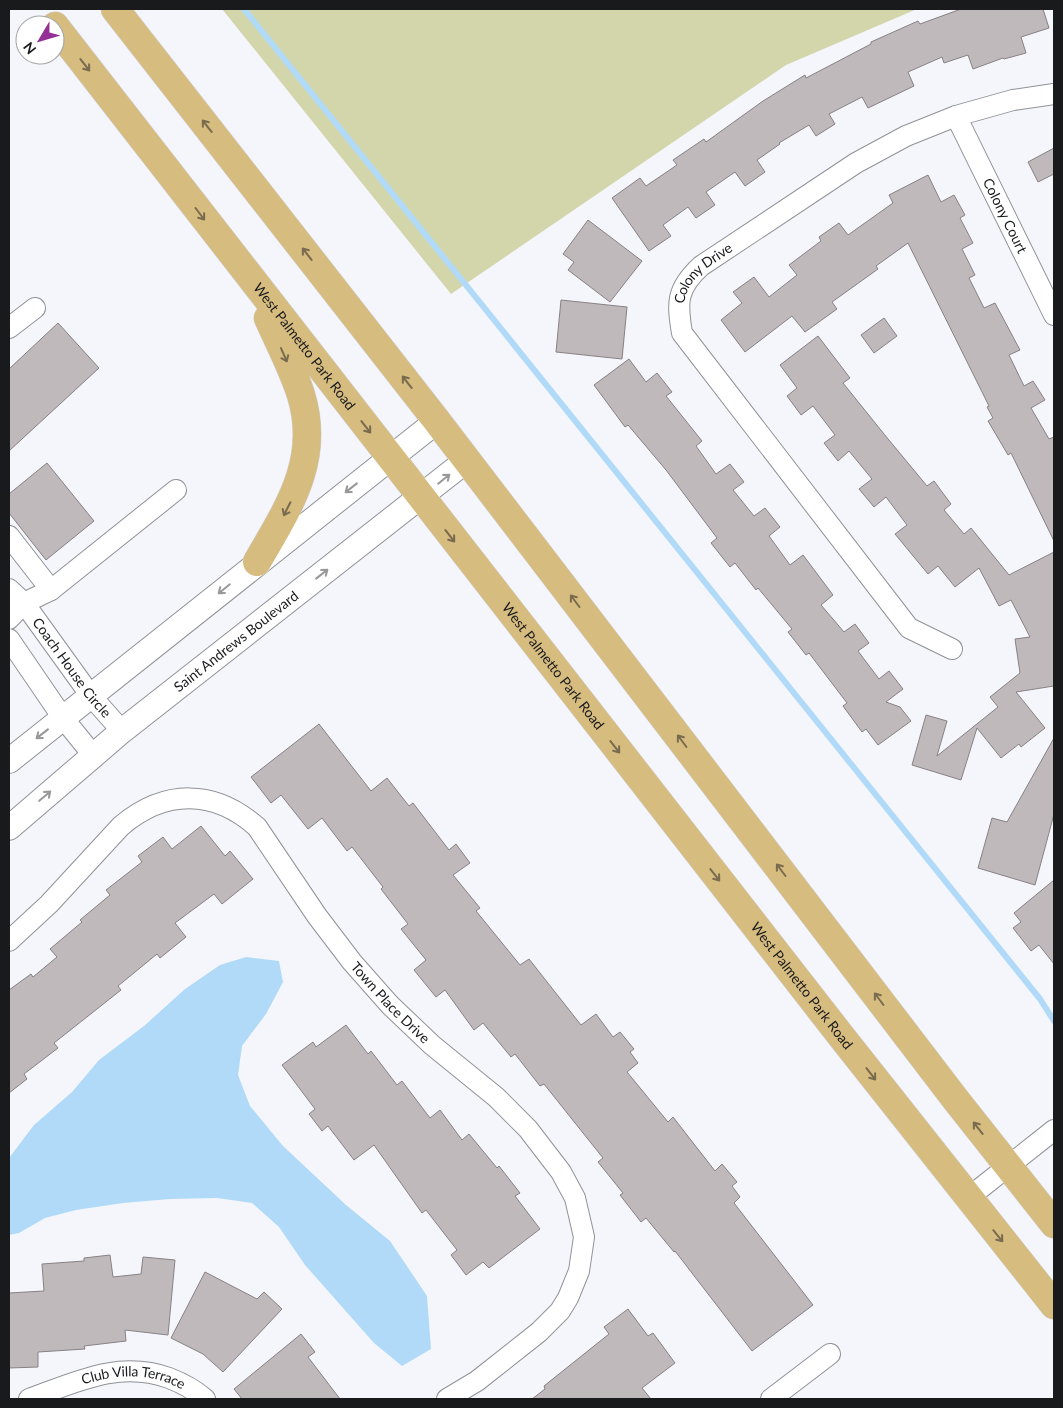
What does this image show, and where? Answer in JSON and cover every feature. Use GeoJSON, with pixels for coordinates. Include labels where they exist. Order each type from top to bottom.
{"type":"FeatureCollection","features":[{"type":"Feature","properties":{"kind":"main road"},"geometry":{"type":"LineString","coordinates":[[115,9],[467,460],[1054,1224]]}},
{"type":"Feature","properties":{"kind":"main road","name":"West Palmetto Park Road"},"geometry":{"type":"LineString","coordinates":[[65,40],[389,458],[968,1198],[1054,1305]]}},
{"type":"Feature","properties":{"kind":"main road"},"geometry":{"type":"LineString","coordinates":[[250,278],[302,396],[308,437],[304,469],[297,488],[288,510],[257,562]]}},
{"type":"Feature","properties":{"kind":"street","name":"Colony Drive"},"geometry":{"type":"LineString","coordinates":[[952,649],[909,628],[682,334],[678,306],[689,277],[701,266],[856,163],[906,136],[956,116],[1013,100],[1054,94]]}},
{"type":"Feature","properties":{"kind":"street","name":"Colony Court"},"geometry":{"type":"LineString","coordinates":[[956,116],[1054,315]]}},
{"type":"Feature","properties":{"kind":"street"},"geometry":{"type":"LineString","coordinates":[[9,328],[36,308]]}},
{"type":"Feature","properties":{"kind":"street"},"geometry":{"type":"LineString","coordinates":[[9,761],[436,420]]}},
{"type":"Feature","properties":{"kind":"street","name":"Saint Andrews Boulevard"},"geometry":{"type":"LineString","coordinates":[[9,828],[122,731],[467,460]]}},
{"type":"Feature","properties":{"kind":"street"},"geometry":{"type":"LineString","coordinates":[[24,603],[51,590],[176,490]]}},
{"type":"Feature","properties":{"kind":"street"},"geometry":{"type":"LineString","coordinates":[[9,536],[51,590]]}},
{"type":"Feature","properties":{"kind":"street","name":"Coach House Circle"},"geometry":{"type":"LineString","coordinates":[[9,589],[24,603],[91,696],[122,731]]}},
{"type":"Feature","properties":{"kind":"street","name":"Coach House Circle"},"geometry":{"type":"LineString","coordinates":[[9,619],[24,603]]}},
{"type":"Feature","properties":{"kind":"street"},"geometry":{"type":"LineString","coordinates":[[9,639],[63,718],[93,755]]}},
{"type":"Feature","properties":{"kind":"street","name":"Town Place Drive"},"geometry":{"type":"LineString","coordinates":[[9,941],[49,904],[122,826],[147,807],[162,801],[186,798],[202,799],[232,808],[257,827],[317,916],[352,962],[390,1005],[432,1045],[496,1098],[528,1129],[561,1172],[575,1198],[584,1237],[579,1271],[568,1298],[560,1311],[539,1332],[477,1381],[448,1399]]}},
{"type":"Feature","properties":{"kind":"street"},"geometry":{"type":"LineString","coordinates":[[968,1198],[1054,1130]]}},
{"type":"Feature","properties":{"kind":"street"},"geometry":{"type":"LineString","coordinates":[[772,1399],[830,1354]]}},
{"type":"Feature","properties":{"kind":"street","name":"Club Villa Terrace"},"geometry":{"type":"LineString","coordinates":[[29,1399],[103,1373],[133,1371],[147,1372],[176,1381],[189,1387],[205,1399]]}},
{"type":"Feature","properties":{"kind":"green space"},"geometry":{"type":"Polygon","coordinates":[[[222,9],[917,9],[786,65],[451,294],[222,9]]]}},
{"type":"Feature","properties":{"kind":"water"},"geometry":{"type":"Polygon","coordinates":[[[246,957],[279,961],[283,982],[266,1014],[242,1046],[238,1075],[250,1106],[283,1146],[346,1205],[390,1241],[427,1296],[431,1349],[402,1366],[374,1343],[305,1265],[279,1227],[252,1203],[217,1198],[123,1203],[76,1210],[45,1218],[19,1233],[9,1235],[9,1158],[34,1125],[72,1092],[99,1060],[144,1026],[185,989],[220,965],[246,957]]]}},
{"type":"Feature","properties":{"kind":"building"},"geometry":{"type":"Polygon","coordinates":[[[961,9],[1043,9],[1049,28],[1021,37],[1026,53],[1003,58],[973,69],[968,55],[944,63],[942,57],[908,72],[914,86],[868,108],[862,97],[829,114],[835,124],[816,136],[809,125],[779,143],[757,160],[765,172],[745,186],[735,172],[706,192],[715,205],[696,218],[688,207],[663,225],[671,236],[649,251],[612,198],[640,178],[646,186],[677,165],[673,160],[704,139],[706,142],[763,101],[805,75],[806,78],[871,44],[871,42],[918,21],[920,24],[961,9]]]}},
{"type":"Feature","properties":{"kind":"building"},"geometry":{"type":"Polygon","coordinates":[[[1054,148],[1054,174],[1038,182],[1028,162],[1054,148]]]}},
{"type":"Feature","properties":{"kind":"building"},"geometry":{"type":"Polygon","coordinates":[[[928,175],[941,202],[954,195],[965,215],[960,218],[973,243],[962,249],[975,275],[969,278],[984,308],[995,303],[1020,350],[1009,355],[1024,386],[1033,381],[1045,400],[1031,408],[1049,439],[1054,437],[1054,541],[1011,453],[1008,455],[988,421],[993,418],[987,407],[989,406],[908,243],[876,266],[878,269],[832,302],[837,309],[805,332],[792,316],[745,352],[721,320],[742,303],[733,292],[754,277],[769,297],[797,275],[789,265],[821,241],[819,237],[839,223],[848,235],[893,203],[889,195],[928,175]]]}},
{"type":"Feature","properties":{"kind":"building"},"geometry":{"type":"Polygon","coordinates":[[[588,220],[642,261],[610,302],[568,270],[574,262],[563,254],[588,220]]]}},
{"type":"Feature","properties":{"kind":"building"},"geometry":{"type":"Polygon","coordinates":[[[561,300],[627,307],[622,359],[556,352],[561,300]]]}},
{"type":"Feature","properties":{"kind":"building"},"geometry":{"type":"Polygon","coordinates":[[[884,318],[897,336],[874,353],[861,335],[884,318]]]}},
{"type":"Feature","properties":{"kind":"building"},"geometry":{"type":"Polygon","coordinates":[[[58,323],[99,368],[9,451],[9,369],[58,323]]]}},
{"type":"Feature","properties":{"kind":"building"},"geometry":{"type":"Polygon","coordinates":[[[818,336],[850,378],[843,383],[927,486],[934,481],[951,504],[944,510],[964,534],[971,528],[1009,575],[1054,552],[1054,686],[1016,692],[1045,728],[1021,747],[1019,744],[1001,758],[977,728],[961,780],[912,765],[926,715],[947,721],[937,756],[998,707],[990,697],[1020,673],[1015,639],[1030,637],[1011,600],[999,606],[979,568],[955,587],[938,566],[928,574],[895,534],[907,525],[886,497],[874,507],[859,489],[872,479],[849,451],[838,461],[824,443],[835,435],[813,406],[801,415],[787,396],[797,388],[780,365],[818,336]]]}},
{"type":"Feature","properties":{"kind":"building"},"geometry":{"type":"Polygon","coordinates":[[[629,359],[646,382],[657,373],[672,392],[666,396],[702,441],[696,446],[716,474],[730,464],[744,482],[733,490],[754,516],[765,508],[780,527],[769,536],[790,565],[803,555],[833,595],[821,605],[844,632],[855,624],[869,643],[858,651],[879,679],[889,671],[903,689],[886,702],[900,707],[911,721],[878,745],[866,729],[862,732],[843,706],[847,703],[809,653],[806,655],[788,632],[792,629],[758,588],[756,590],[735,563],[730,567],[711,543],[717,538],[666,470],[628,425],[625,427],[594,385],[629,359]]]}},
{"type":"Feature","properties":{"kind":"building"},"geometry":{"type":"Polygon","coordinates":[[[47,463],[94,521],[46,560],[9,513],[9,494],[47,463]]]}},
{"type":"Feature","properties":{"kind":"building"},"geometry":{"type":"Polygon","coordinates":[[[319,724],[371,791],[387,778],[409,806],[413,803],[449,850],[456,844],[470,863],[453,875],[480,908],[476,911],[520,965],[529,959],[581,1025],[596,1014],[613,1037],[620,1032],[634,1049],[630,1052],[638,1063],[627,1072],[668,1122],[673,1117],[715,1171],[722,1164],[737,1182],[732,1186],[740,1197],[734,1203],[813,1305],[752,1351],[675,1251],[646,1218],[641,1222],[620,1195],[623,1193],[598,1162],[603,1158],[544,1084],[540,1086],[515,1054],[511,1057],[483,1023],[474,1030],[445,990],[436,997],[414,970],[426,960],[401,929],[408,924],[381,889],[383,887],[352,847],[347,851],[322,818],[308,829],[281,795],[271,803],[251,777],[319,724]]]}},
{"type":"Feature","properties":{"kind":"building"},"geometry":{"type":"Polygon","coordinates":[[[1054,738],[1054,814],[1035,885],[978,868],[992,818],[1007,822],[1054,738]]]}},
{"type":"Feature","properties":{"kind":"building"},"geometry":{"type":"Polygon","coordinates":[[[201,826],[225,856],[230,851],[253,879],[222,904],[214,894],[175,923],[186,937],[160,958],[157,954],[118,986],[121,990],[54,1043],[58,1048],[24,1074],[27,1079],[9,1093],[9,990],[31,974],[33,977],[57,957],[50,949],[110,895],[106,890],[142,862],[138,856],[163,837],[172,849],[201,826]]]}},
{"type":"Feature","properties":{"kind":"building"},"geometry":{"type":"Polygon","coordinates":[[[1054,880],[1054,964],[1039,945],[1031,951],[1013,928],[1021,922],[1014,913],[1054,880]]]}},
{"type":"Feature","properties":{"kind":"building"},"geometry":{"type":"Polygon","coordinates":[[[346,1025],[368,1054],[371,1051],[397,1085],[402,1081],[430,1118],[440,1110],[462,1140],[469,1134],[497,1168],[499,1166],[520,1193],[515,1196],[540,1229],[489,1268],[483,1262],[466,1275],[451,1255],[457,1250],[426,1210],[422,1213],[374,1145],[354,1160],[328,1126],[322,1131],[309,1114],[315,1109],[282,1065],[313,1042],[316,1047],[346,1025]]]}},
{"type":"Feature","properties":{"kind":"building"},"geometry":{"type":"Polygon","coordinates":[[[110,1255],[113,1277],[141,1274],[143,1257],[175,1260],[168,1335],[125,1330],[126,1341],[84,1346],[85,1349],[38,1352],[38,1367],[9,1368],[9,1293],[44,1291],[42,1264],[84,1261],[84,1258],[110,1255]]]}},
{"type":"Feature","properties":{"kind":"building"},"geometry":{"type":"Polygon","coordinates":[[[205,1272],[257,1299],[264,1292],[282,1309],[223,1372],[203,1354],[171,1338],[205,1272]]]}},
{"type":"Feature","properties":{"kind":"building"},"geometry":{"type":"Polygon","coordinates":[[[628,1309],[648,1336],[653,1333],[675,1363],[642,1388],[651,1399],[532,1399],[545,1389],[544,1386],[609,1334],[604,1327],[628,1309]]]}},
{"type":"Feature","properties":{"kind":"building"},"geometry":{"type":"Polygon","coordinates":[[[301,1334],[315,1352],[308,1357],[340,1399],[242,1399],[234,1389],[301,1334]]]}},
{"type":"Feature","properties":{"kind":"waterway"},"geometry":{"type":"LineString","coordinates":[[244,9],[1040,999],[1054,1021]]}}]}
